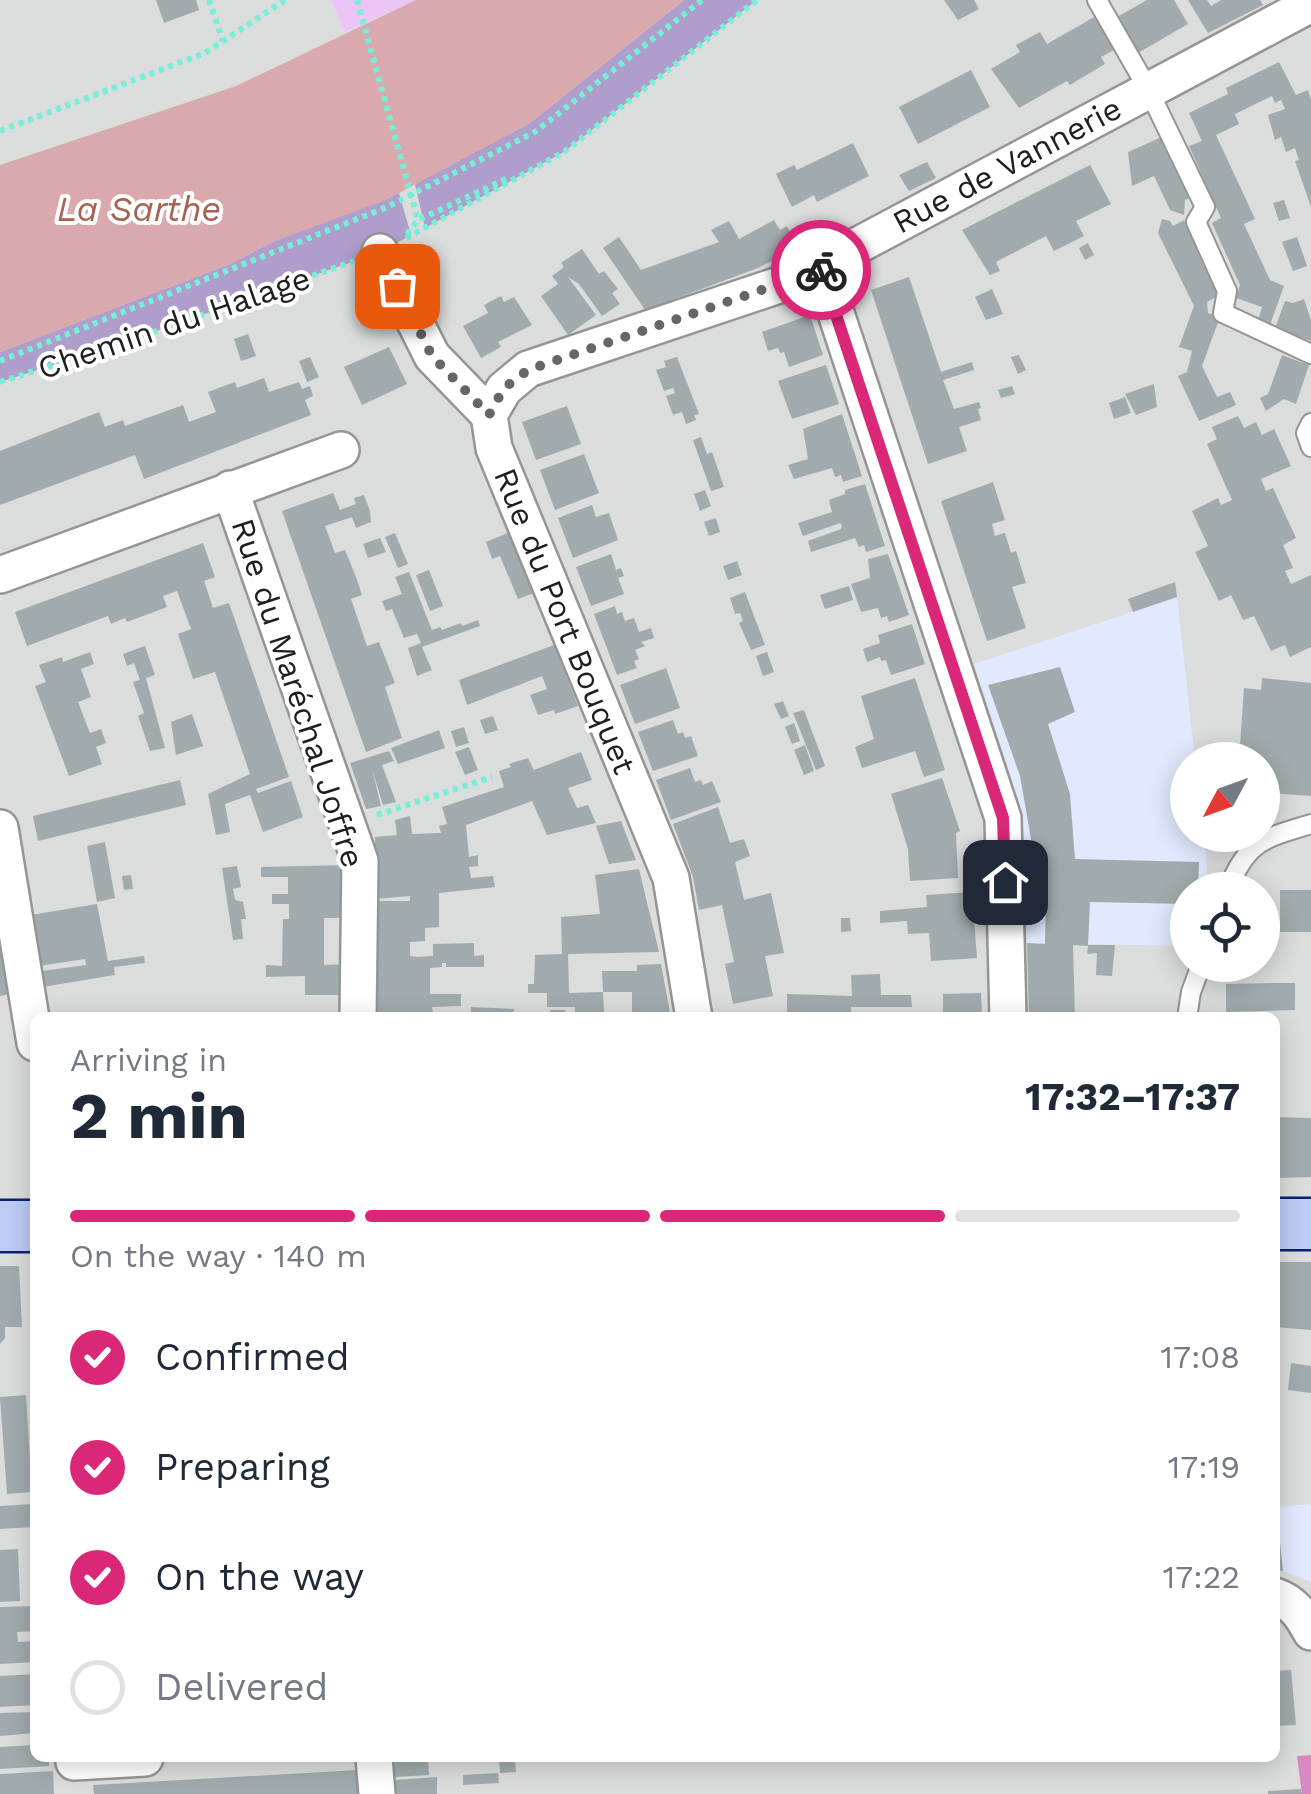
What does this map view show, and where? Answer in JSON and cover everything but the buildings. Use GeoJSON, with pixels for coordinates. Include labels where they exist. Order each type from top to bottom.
{"type":"FeatureCollection","features":[{"type":"Feature","properties":{"kind":"main road"},"geometry":{"type":"LineString","coordinates":[[1280,1224],[1311,1224]]}},
{"type":"Feature","properties":{"kind":"main road"},"geometry":{"type":"LineString","coordinates":[[0,1226],[30,1226]]}},
{"type":"Feature","properties":{"kind":"street","name":"Rue de Vannerie"},"geometry":{"type":"LineString","coordinates":[[489,415],[504,388],[528,370],[791,280],[1310,3]]}},
{"type":"Feature","properties":{"kind":"street"},"geometry":{"type":"LineString","coordinates":[[380,252],[432,356],[489,415]]}},
{"type":"Feature","properties":{"kind":"street"},"geometry":{"type":"LineString","coordinates":[[820,266],[1003,818],[1008,1012]]}},
{"type":"Feature","properties":{"kind":"street","name":"Rue du Port Bouquet"},"geometry":{"type":"LineString","coordinates":[[489,415],[494,448],[671,878],[693,1012]]}},
{"type":"Feature","properties":{"kind":"street"},"geometry":{"type":"LineString","coordinates":[[0,574],[341,450]]}},
{"type":"Feature","properties":{"kind":"street","name":"Rue du Maréchal Joffre"},"geometry":{"type":"LineString","coordinates":[[230,488],[360,861],[358,1012]]}},
{"type":"Feature","properties":{"kind":"street"},"geometry":{"type":"LineString","coordinates":[[0,828],[30,1012]]}},
{"type":"Feature","properties":{"kind":"street"},"geometry":{"type":"LineString","coordinates":[[1280,1598],[1301,1614],[1311,1632]]}},
{"type":"Feature","properties":{"kind":"street"},"geometry":{"type":"LineString","coordinates":[[74,1771],[122,1762]]}},
{"type":"Feature","properties":{"kind":"street"},"geometry":{"type":"LineString","coordinates":[[374,1762],[376,1794]]}},
{"type":"Feature","properties":{"kind":"lane"},"geometry":{"type":"LineString","coordinates":[[1097,0],[1148,90],[1205,206],[1196,222],[1227,290],[1223,313],[1311,354]]}},
{"type":"Feature","properties":{"kind":"lane"},"geometry":{"type":"LineString","coordinates":[[1311,423],[1306,433],[1311,447]]}},
{"type":"Feature","properties":{"kind":"lane"},"geometry":{"type":"LineString","coordinates":[[1235,872],[1264,839],[1311,824]]}},
{"type":"Feature","properties":{"kind":"lane"},"geometry":{"type":"LineString","coordinates":[[1189,1012],[1195,982]]}},
{"type":"Feature","properties":{"kind":"path"},"geometry":{"type":"LineString","coordinates":[[209,0],[222,41]]}},
{"type":"Feature","properties":{"kind":"path"},"geometry":{"type":"LineString","coordinates":[[0,132],[205,53],[285,0]]}},
{"type":"Feature","properties":{"kind":"path"},"geometry":{"type":"LineString","coordinates":[[357,0],[418,220]]}},
{"type":"Feature","properties":{"kind":"path"},"geometry":{"type":"LineString","coordinates":[[0,361],[387,207],[536,132],[702,0]]}},
{"type":"Feature","properties":{"kind":"path"},"geometry":{"type":"LineString","coordinates":[[564,152],[418,220],[403,240],[564,152],[757,0]]}},
{"type":"Feature","properties":{"kind":"path","name":"Chemin du Halage"},"geometry":{"type":"LineString","coordinates":[[0,382],[380,252]]}},
{"type":"Feature","properties":{"kind":"path"},"geometry":{"type":"LineString","coordinates":[[347,824],[492,776]]}},
{"type":"Feature","properties":{"kind":"shaded area"},"geometry":{"type":"Polygon","coordinates":[[[0,0],[1311,0],[1311,1794],[0,1794],[0,0]]]}},
{"type":"Feature","properties":{"kind":"shaded area"},"geometry":{"type":"Polygon","coordinates":[[[331,0],[416,0],[345,32],[331,0]]]}},
{"type":"Feature","properties":{"kind":"shaded area"},"geometry":{"type":"Polygon","coordinates":[[[684,0],[757,0],[564,152],[425,228],[415,184],[530,123],[684,0]]]}},
{"type":"Feature","properties":{"kind":"shaded area"},"geometry":{"type":"Polygon","coordinates":[[[399,193],[411,235],[380,252],[0,382],[0,352],[230,264],[272,242],[399,193]]]}},
{"type":"Feature","properties":{"kind":"shaded area"},"geometry":{"type":"Polygon","coordinates":[[[1177,597],[1193,742],[1170,742],[1170,852],[1206,852],[1207,872],[1170,872],[1170,946],[1027,943],[1024,840],[1011,776],[974,664],[1177,597]]]}},
{"type":"Feature","properties":{"kind":"shaded area"},"geometry":{"type":"Polygon","coordinates":[[[1311,1504],[1311,1582],[1283,1571],[1280,1507],[1311,1504]]]}},
{"type":"Feature","properties":{"kind":"shaded area"},"geometry":{"type":"Polygon","coordinates":[[[1311,1755],[1311,1794],[1302,1794],[1297,1756],[1311,1755]]]}},
{"type":"Feature","properties":{"kind":"water","name":"La Sarthe"},"geometry":{"type":"Polygon","coordinates":[[[416,0],[684,0],[530,123],[386,200],[0,352],[0,165],[236,86],[416,0]]]}},
{"type":"Feature","properties":{"kind":"way so far"},"geometry":{"type":"LineString","coordinates":[[397,286],[432,356],[489,415],[504,388],[528,370],[791,280],[820,266],[821,270]]}},
{"type":"Feature","properties":{"kind":"route"},"geometry":{"type":"LineString","coordinates":[[821,270],[1003,818],[1005,882]]}}]}
